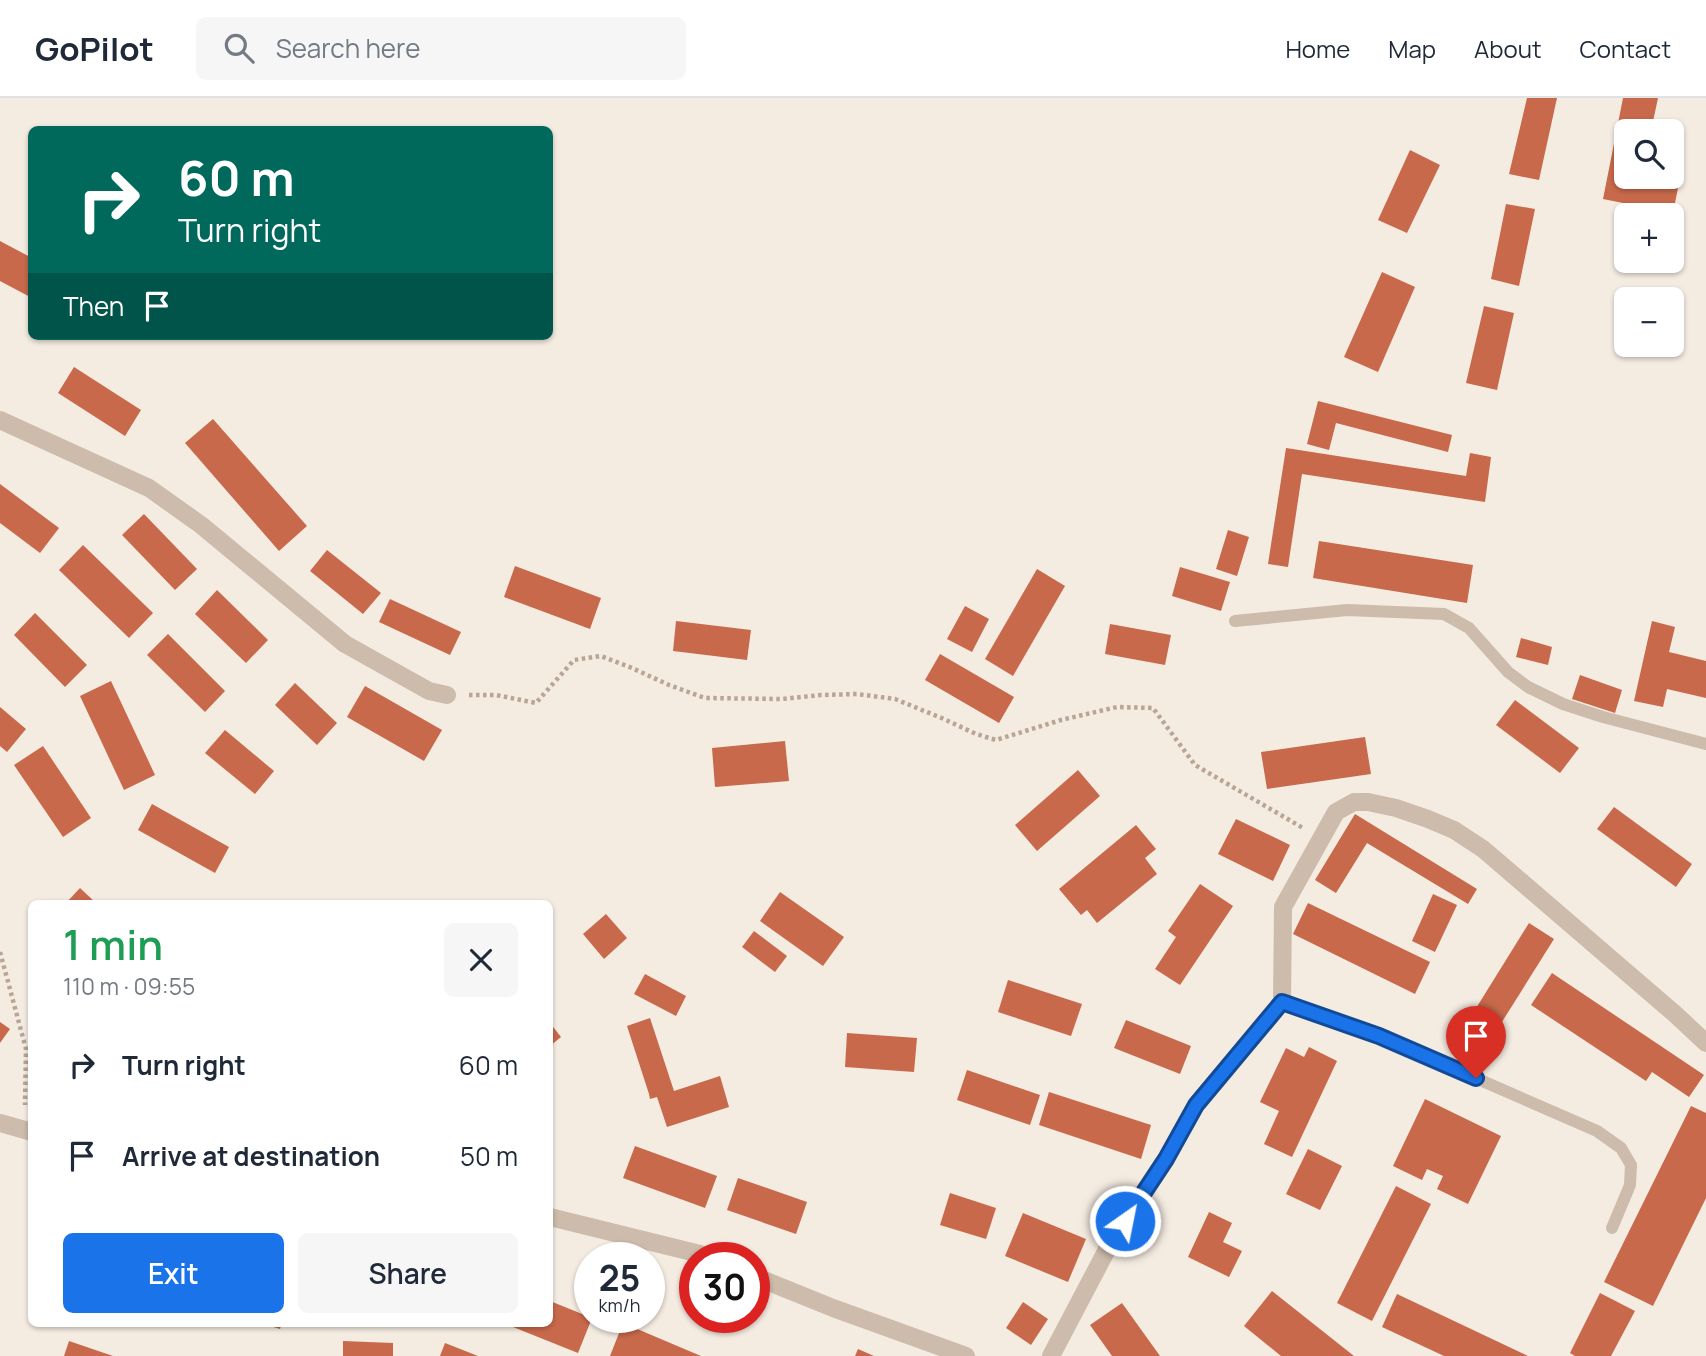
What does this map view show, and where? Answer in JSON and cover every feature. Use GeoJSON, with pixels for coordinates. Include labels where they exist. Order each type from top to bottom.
{"type":"FeatureCollection","features":[{"type":"Feature","properties":{"kind":"street"},"geometry":{"type":"LineString","coordinates":[[0,420],[149,488],[201,525],[345,644],[429,691],[447,695]]}},
{"type":"Feature","properties":{"kind":"street"},"geometry":{"type":"LineString","coordinates":[[1051,1356],[1111,1242],[1166,1159],[1196,1105],[1282,1002],[1283,907],[1336,812],[1354,803],[1368,802],[1428,818],[1454,830],[1483,849],[1706,1043]]}},
{"type":"Feature","properties":{"kind":"street"},"geometry":{"type":"LineString","coordinates":[[0,1123],[28,1131]]}},
{"type":"Feature","properties":{"kind":"street"},"geometry":{"type":"LineString","coordinates":[[553,1218],[679,1249]]}},
{"type":"Feature","properties":{"kind":"street"},"geometry":{"type":"LineString","coordinates":[[770,1282],[967,1356]]}},
{"type":"Feature","properties":{"kind":"lane"},"geometry":{"type":"LineString","coordinates":[[1235,621],[1347,610],[1444,614],[1469,628],[1508,671],[1528,687],[1563,704],[1603,717],[1706,744]]}},
{"type":"Feature","properties":{"kind":"lane"},"geometry":{"type":"LineString","coordinates":[[1282,1002],[1379,1036],[1597,1131],[1621,1148],[1632,1165],[1630,1185],[1612,1228]]}},
{"type":"Feature","properties":{"kind":"path"},"geometry":{"type":"LineString","coordinates":[[447,695],[496,695],[536,704],[574,660],[601,656],[705,698],[782,699],[857,694],[895,699],[996,740],[1061,720],[1117,707],[1153,708],[1195,765],[1321,838]]}},
{"type":"Feature","properties":{"kind":"path"},"geometry":{"type":"LineString","coordinates":[[0,952],[26,1049],[28,1131]]}},
{"type":"Feature","properties":{"kind":"building"},"geometry":{"type":"Polygon","coordinates":[[[1527,98],[1557,98],[1539,180],[1509,174],[1527,98]]]}},
{"type":"Feature","properties":{"kind":"building"},"geometry":{"type":"Polygon","coordinates":[[[1623,98],[1658,98],[1654,119],[1619,119],[1623,98]]]}},
{"type":"Feature","properties":{"kind":"building"},"geometry":{"type":"Polygon","coordinates":[[[1614,143],[1614,189],[1678,189],[1675,203],[1623,203],[1603,199],[1614,143]]]}},
{"type":"Feature","properties":{"kind":"building"},"geometry":{"type":"Polygon","coordinates":[[[1410,150],[1440,165],[1407,233],[1378,220],[1410,150]]]}},
{"type":"Feature","properties":{"kind":"building"},"geometry":{"type":"Polygon","coordinates":[[[1506,204],[1535,209],[1519,286],[1491,279],[1506,204]]]}},
{"type":"Feature","properties":{"kind":"building"},"geometry":{"type":"Polygon","coordinates":[[[0,241],[28,256],[28,296],[0,281],[0,241]]]}},
{"type":"Feature","properties":{"kind":"building"},"geometry":{"type":"Polygon","coordinates":[[[1382,272],[1415,287],[1378,372],[1344,357],[1382,272]]]}},
{"type":"Feature","properties":{"kind":"building"},"geometry":{"type":"Polygon","coordinates":[[[1484,306],[1514,313],[1497,390],[1466,383],[1484,306]]]}},
{"type":"Feature","properties":{"kind":"building"},"geometry":{"type":"Polygon","coordinates":[[[74,367],[141,410],[125,436],[58,393],[74,367]]]}},
{"type":"Feature","properties":{"kind":"building"},"geometry":{"type":"Polygon","coordinates":[[[1318,401],[1452,435],[1448,452],[1336,423],[1329,450],[1307,444],[1318,401]]]}},
{"type":"Feature","properties":{"kind":"building"},"geometry":{"type":"Polygon","coordinates":[[[213,419],[307,526],[279,551],[185,443],[213,419]]]}},
{"type":"Feature","properties":{"kind":"building"},"geometry":{"type":"Polygon","coordinates":[[[1286,448],[1466,476],[1470,453],[1491,457],[1485,502],[1302,474],[1288,567],[1268,564],[1286,448]]]}},
{"type":"Feature","properties":{"kind":"building"},"geometry":{"type":"Polygon","coordinates":[[[0,484],[59,528],[40,553],[0,523],[0,484]]]}},
{"type":"Feature","properties":{"kind":"building"},"geometry":{"type":"Polygon","coordinates":[[[144,514],[197,569],[175,590],[122,535],[144,514]]]}},
{"type":"Feature","properties":{"kind":"building"},"geometry":{"type":"Polygon","coordinates":[[[1228,530],[1249,537],[1237,576],[1216,569],[1228,530]]]}},
{"type":"Feature","properties":{"kind":"building"},"geometry":{"type":"Polygon","coordinates":[[[1319,541],[1473,565],[1467,603],[1313,578],[1319,541]]]}},
{"type":"Feature","properties":{"kind":"building"},"geometry":{"type":"Polygon","coordinates":[[[83,545],[153,613],[129,638],[59,570],[83,545]]]}},
{"type":"Feature","properties":{"kind":"building"},"geometry":{"type":"Polygon","coordinates":[[[327,550],[381,593],[363,614],[310,571],[327,550]]]}},
{"type":"Feature","properties":{"kind":"building"},"geometry":{"type":"Polygon","coordinates":[[[515,566],[601,598],[590,629],[504,597],[515,566]]]}},
{"type":"Feature","properties":{"kind":"building"},"geometry":{"type":"Polygon","coordinates":[[[1180,567],[1230,582],[1221,611],[1172,596],[1180,567]]]}},
{"type":"Feature","properties":{"kind":"building"},"geometry":{"type":"Polygon","coordinates":[[[1037,569],[1065,586],[1013,676],[985,659],[1037,569]]]}},
{"type":"Feature","properties":{"kind":"building"},"geometry":{"type":"Polygon","coordinates":[[[217,590],[268,640],[246,663],[195,614],[217,590]]]}},
{"type":"Feature","properties":{"kind":"building"},"geometry":{"type":"Polygon","coordinates":[[[390,599],[461,632],[450,655],[379,622],[390,599]]]}},
{"type":"Feature","properties":{"kind":"building"},"geometry":{"type":"Polygon","coordinates":[[[965,606],[989,619],[972,652],[947,639],[965,606]]]}},
{"type":"Feature","properties":{"kind":"building"},"geometry":{"type":"Polygon","coordinates":[[[35,613],[87,665],[65,687],[14,635],[35,613]]]}},
{"type":"Feature","properties":{"kind":"building"},"geometry":{"type":"Polygon","coordinates":[[[676,621],[751,630],[747,660],[673,651],[676,621]]]}},
{"type":"Feature","properties":{"kind":"building"},"geometry":{"type":"Polygon","coordinates":[[[1652,621],[1675,627],[1669,652],[1706,661],[1706,698],[1667,689],[1663,707],[1634,701],[1652,621]]]}},
{"type":"Feature","properties":{"kind":"building"},"geometry":{"type":"Polygon","coordinates":[[[1110,624],[1171,635],[1165,665],[1105,654],[1110,624]]]}},
{"type":"Feature","properties":{"kind":"building"},"geometry":{"type":"Polygon","coordinates":[[[168,634],[225,691],[205,712],[147,655],[168,634]]]}},
{"type":"Feature","properties":{"kind":"building"},"geometry":{"type":"Polygon","coordinates":[[[1521,638],[1552,647],[1548,665],[1516,657],[1521,638]]]}},
{"type":"Feature","properties":{"kind":"building"},"geometry":{"type":"Polygon","coordinates":[[[940,654],[1014,697],[999,723],[925,680],[940,654]]]}},
{"type":"Feature","properties":{"kind":"building"},"geometry":{"type":"Polygon","coordinates":[[[1580,675],[1622,690],[1615,713],[1572,699],[1580,675]]]}},
{"type":"Feature","properties":{"kind":"building"},"geometry":{"type":"Polygon","coordinates":[[[111,681],[155,775],[124,790],[80,696],[111,681]]]}},
{"type":"Feature","properties":{"kind":"building"},"geometry":{"type":"Polygon","coordinates":[[[295,683],[337,723],[317,745],[275,705],[295,683]]]}},
{"type":"Feature","properties":{"kind":"building"},"geometry":{"type":"Polygon","coordinates":[[[365,686],[442,730],[424,761],[347,717],[365,686]]]}},
{"type":"Feature","properties":{"kind":"building"},"geometry":{"type":"Polygon","coordinates":[[[1515,700],[1579,748],[1560,773],[1496,725],[1515,700]]]}},
{"type":"Feature","properties":{"kind":"building"},"geometry":{"type":"Polygon","coordinates":[[[0,707],[26,729],[7,752],[0,746],[0,707]]]}},
{"type":"Feature","properties":{"kind":"building"},"geometry":{"type":"Polygon","coordinates":[[[225,730],[274,771],[255,794],[205,753],[225,730]]]}},
{"type":"Feature","properties":{"kind":"building"},"geometry":{"type":"Polygon","coordinates":[[[1365,737],[1371,774],[1267,789],[1261,752],[1365,737]]]}},
{"type":"Feature","properties":{"kind":"building"},"geometry":{"type":"Polygon","coordinates":[[[785,741],[789,781],[715,787],[712,748],[785,741]]]}},
{"type":"Feature","properties":{"kind":"building"},"geometry":{"type":"Polygon","coordinates":[[[43,746],[91,818],[63,837],[14,765],[43,746]]]}},
{"type":"Feature","properties":{"kind":"building"},"geometry":{"type":"Polygon","coordinates":[[[1078,770],[1100,796],[1037,851],[1015,825],[1078,770]]]}},
{"type":"Feature","properties":{"kind":"building"},"geometry":{"type":"Polygon","coordinates":[[[152,804],[229,847],[215,873],[138,830],[152,804]]]}},
{"type":"Feature","properties":{"kind":"building"},"geometry":{"type":"Polygon","coordinates":[[[1614,807],[1692,864],[1676,887],[1597,829],[1614,807]]]}},
{"type":"Feature","properties":{"kind":"building"},"geometry":{"type":"Polygon","coordinates":[[[1355,814],[1477,889],[1468,904],[1367,843],[1336,893],[1315,880],[1355,814]]]}},
{"type":"Feature","properties":{"kind":"building"},"geometry":{"type":"Polygon","coordinates":[[[1236,819],[1290,845],[1273,881],[1218,854],[1236,819]]]}},
{"type":"Feature","properties":{"kind":"building"},"geometry":{"type":"Polygon","coordinates":[[[1136,825],[1156,849],[1145,858],[1157,874],[1097,923],[1087,910],[1081,915],[1059,889],[1136,825]]]}},
{"type":"Feature","properties":{"kind":"building"},"geometry":{"type":"Polygon","coordinates":[[[1200,884],[1233,906],[1180,985],[1155,969],[1176,937],[1168,931],[1200,884]]]}},
{"type":"Feature","properties":{"kind":"building"},"geometry":{"type":"Polygon","coordinates":[[[80,888],[93,900],[69,900],[80,888]]]}},
{"type":"Feature","properties":{"kind":"building"},"geometry":{"type":"Polygon","coordinates":[[[780,892],[844,937],[823,966],[760,921],[780,892]]]}},
{"type":"Feature","properties":{"kind":"building"},"geometry":{"type":"Polygon","coordinates":[[[1433,894],[1457,905],[1435,952],[1412,941],[1433,894]]]}},
{"type":"Feature","properties":{"kind":"building"},"geometry":{"type":"Polygon","coordinates":[[[1308,903],[1430,962],[1415,994],[1293,934],[1308,903]]]}},
{"type":"Feature","properties":{"kind":"building"},"geometry":{"type":"Polygon","coordinates":[[[606,914],[627,938],[604,959],[583,934],[606,914]]]}},
{"type":"Feature","properties":{"kind":"building"},"geometry":{"type":"Polygon","coordinates":[[[1529,923],[1554,939],[1485,1049],[1460,1034],[1529,923]]]}},
{"type":"Feature","properties":{"kind":"building"},"geometry":{"type":"Polygon","coordinates":[[[754,931],[787,956],[775,972],[742,947],[754,931]]]}},
{"type":"Feature","properties":{"kind":"building"},"geometry":{"type":"Polygon","coordinates":[[[1552,973],[1704,1075],[1689,1097],[1652,1072],[1646,1081],[1531,1005],[1552,973]]]}},
{"type":"Feature","properties":{"kind":"building"},"geometry":{"type":"Polygon","coordinates":[[[645,974],[686,996],[676,1016],[634,994],[645,974]]]}},
{"type":"Feature","properties":{"kind":"building"},"geometry":{"type":"Polygon","coordinates":[[[1008,980],[1082,1004],[1071,1036],[998,1012],[1008,980]]]}},
{"type":"Feature","properties":{"kind":"building"},"geometry":{"type":"Polygon","coordinates":[[[650,1018],[674,1091],[720,1076],[729,1107],[667,1127],[657,1097],[650,1099],[627,1026],[650,1018]]]}},
{"type":"Feature","properties":{"kind":"building"},"geometry":{"type":"Polygon","coordinates":[[[1126,1020],[1191,1046],[1180,1074],[1114,1048],[1126,1020]]]}},
{"type":"Feature","properties":{"kind":"building"},"geometry":{"type":"Polygon","coordinates":[[[0,1022],[10,1029],[0,1043],[0,1022]]]}},
{"type":"Feature","properties":{"kind":"building"},"geometry":{"type":"Polygon","coordinates":[[[553,1027],[561,1037],[553,1044],[553,1027]]]}},
{"type":"Feature","properties":{"kind":"building"},"geometry":{"type":"Polygon","coordinates":[[[847,1033],[917,1038],[914,1072],[845,1067],[847,1033]]]}},
{"type":"Feature","properties":{"kind":"building"},"geometry":{"type":"Polygon","coordinates":[[[1309,1047],[1337,1061],[1292,1157],[1264,1144],[1279,1111],[1260,1102],[1286,1048],[1304,1057],[1309,1047]]]}},
{"type":"Feature","properties":{"kind":"building"},"geometry":{"type":"Polygon","coordinates":[[[967,1070],[1040,1095],[1030,1125],[957,1100],[967,1070]]]}},
{"type":"Feature","properties":{"kind":"building"},"geometry":{"type":"Polygon","coordinates":[[[1049,1092],[1151,1125],[1141,1159],[1039,1125],[1049,1092]]]}},
{"type":"Feature","properties":{"kind":"building"},"geometry":{"type":"Polygon","coordinates":[[[1425,1099],[1501,1136],[1468,1204],[1437,1189],[1443,1176],[1427,1169],[1422,1180],[1393,1166],[1425,1099]]]}},
{"type":"Feature","properties":{"kind":"building"},"geometry":{"type":"Polygon","coordinates":[[[1691,1106],[1706,1113],[1706,1198],[1653,1306],[1604,1282],[1691,1106]]]}},
{"type":"Feature","properties":{"kind":"building"},"geometry":{"type":"Polygon","coordinates":[[[635,1146],[717,1176],[705,1208],[623,1178],[635,1146]]]}},
{"type":"Feature","properties":{"kind":"building"},"geometry":{"type":"Polygon","coordinates":[[[1308,1149],[1342,1166],[1320,1210],[1286,1194],[1308,1149]]]}},
{"type":"Feature","properties":{"kind":"building"},"geometry":{"type":"Polygon","coordinates":[[[738,1178],[807,1202],[796,1234],[727,1210],[738,1178]]]}},
{"type":"Feature","properties":{"kind":"building"},"geometry":{"type":"Polygon","coordinates":[[[1396,1186],[1431,1204],[1372,1321],[1337,1303],[1396,1186]]]}},
{"type":"Feature","properties":{"kind":"building"},"geometry":{"type":"Polygon","coordinates":[[[950,1193],[996,1208],[986,1239],[940,1225],[950,1193]]]}},
{"type":"Feature","properties":{"kind":"building"},"geometry":{"type":"Polygon","coordinates":[[[1209,1212],[1232,1223],[1223,1242],[1242,1251],[1229,1277],[1188,1257],[1209,1212]]]}},
{"type":"Feature","properties":{"kind":"building"},"geometry":{"type":"Polygon","coordinates":[[[1023,1213],[1086,1239],[1068,1282],[1005,1256],[1023,1213]]]}},
{"type":"Feature","properties":{"kind":"building"},"geometry":{"type":"Polygon","coordinates":[[[1272,1291],[1354,1356],[1281,1356],[1244,1326],[1272,1291]]]}},
{"type":"Feature","properties":{"kind":"building"},"geometry":{"type":"Polygon","coordinates":[[[1600,1293],[1635,1311],[1611,1356],[1575,1356],[1570,1353],[1600,1293]]]}},
{"type":"Feature","properties":{"kind":"building"},"geometry":{"type":"Polygon","coordinates":[[[1397,1294],[1528,1356],[1444,1356],[1382,1327],[1397,1294]]]}},
{"type":"Feature","properties":{"kind":"building"},"geometry":{"type":"Polygon","coordinates":[[[553,1302],[574,1311],[574,1333],[586,1333],[578,1353],[513,1327],[553,1327],[553,1302]]]}},
{"type":"Feature","properties":{"kind":"building"},"geometry":{"type":"Polygon","coordinates":[[[1023,1302],[1048,1319],[1031,1345],[1006,1328],[1023,1302]]]}},
{"type":"Feature","properties":{"kind":"building"},"geometry":{"type":"Polygon","coordinates":[[[1122,1303],[1160,1356],[1112,1356],[1090,1325],[1122,1303]]]}},
{"type":"Feature","properties":{"kind":"building"},"geometry":{"type":"Polygon","coordinates":[[[619,1333],[647,1333],[701,1356],[610,1356],[619,1333]]]}},
{"type":"Feature","properties":{"kind":"building"},"geometry":{"type":"Polygon","coordinates":[[[69,1341],[113,1356],[64,1356],[69,1341]]]}},
{"type":"Feature","properties":{"kind":"building"},"geometry":{"type":"Polygon","coordinates":[[[343,1341],[393,1343],[393,1356],[343,1356],[343,1341]]]}},
{"type":"Feature","properties":{"kind":"building"},"geometry":{"type":"Polygon","coordinates":[[[445,1343],[478,1356],[440,1356],[445,1343]]]}},
{"type":"Feature","properties":{"kind":"building"},"geometry":{"type":"Polygon","coordinates":[[[858,1349],[874,1356],[855,1356],[858,1349]]]}},
{"type":"Feature","properties":{"kind":"route"},"geometry":{"type":"LineString","coordinates":[[1125,1221],[1166,1159],[1196,1105],[1282,1002],[1379,1036],[1476,1078]]}}]}
